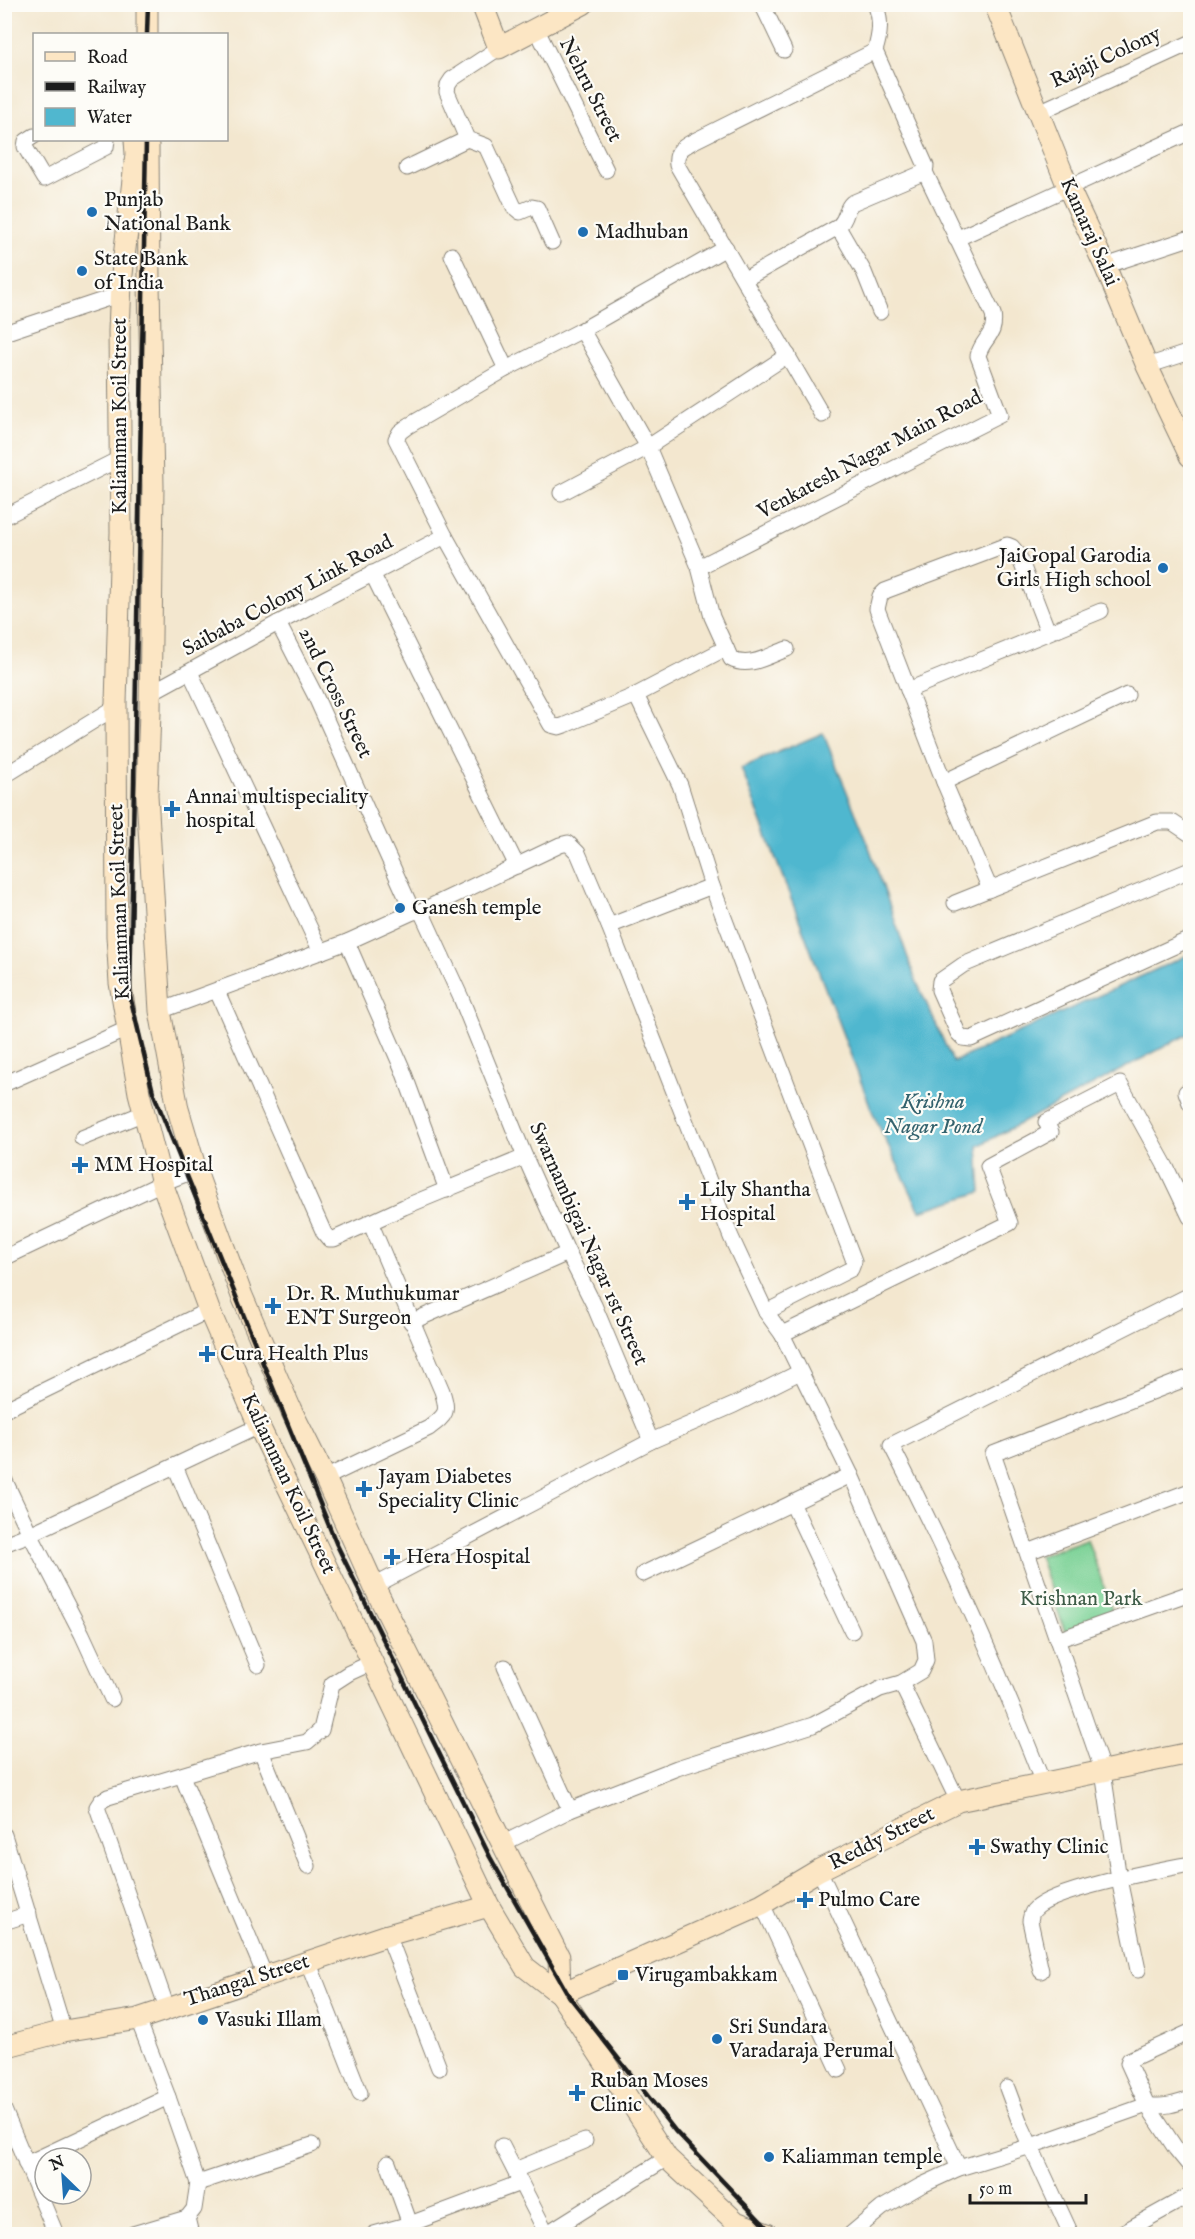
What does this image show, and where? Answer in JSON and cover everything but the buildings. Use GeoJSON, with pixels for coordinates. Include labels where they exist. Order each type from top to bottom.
{"type":"FeatureCollection","features":[{"type":"Feature","properties":{"kind":"main road"},"geometry":{"type":"LineString","coordinates":[[135,4],[135,33]]}},
{"type":"Feature","properties":{"kind":"main road"},"geometry":{"type":"LineString","coordinates":[[147,4],[147,33]]}},
{"type":"Feature","properties":{"kind":"main road"},"geometry":{"type":"LineString","coordinates":[[482,4],[500,48],[571,7]]}},
{"type":"Feature","properties":{"kind":"main road","name":"Kamaraj Salai"},"geometry":{"type":"LineString","coordinates":[[995,4],[1068,187],[1105,266],[1147,366],[1191,456]]}},
{"type":"Feature","properties":{"kind":"main road","name":"Kaliamman Koil Street"},"geometry":{"type":"LineString","coordinates":[[135,141],[121,294],[119,459],[121,532],[116,707],[117,936],[120,983],[127,1029],[144,1113],[162,1183],[209,1310],[259,1426],[489,1906],[525,1967],[560,1994],[667,2158],[736,2222],[766,2235]]}},
{"type":"Feature","properties":{"kind":"main road","name":"Kaliamman Koil Street"},"geometry":{"type":"LineString","coordinates":[[148,141],[148,283],[153,486],[147,795],[160,1011],[178,1109],[196,1170],[242,1296],[291,1410],[374,1586],[559,1957],[560,1994]]}},
{"type":"Feature","properties":{"kind":"main road","name":"Reddy Street"},"geometry":{"type":"LineString","coordinates":[[560,1994],[762,1904],[819,1870],[958,1801],[1191,1753]]}},
{"type":"Feature","properties":{"kind":"main road","name":"Thangal Street"},"geometry":{"type":"LineString","coordinates":[[4,2047],[64,2031],[138,2019],[167,2007],[388,1935],[489,1906]]}},
{"type":"Feature","properties":{"kind":"street"},"geometry":{"type":"LineString","coordinates":[[762,4],[784,50]]}},
{"type":"Feature","properties":{"kind":"street"},"geometry":{"type":"LineString","coordinates":[[822,415],[677,165],[676,157],[685,146],[875,51],[880,34],[875,4]]}},
{"type":"Feature","properties":{"kind":"street","name":"Nehru Street"},"geometry":{"type":"LineString","coordinates":[[536,28],[606,170]]}},
{"type":"Feature","properties":{"kind":"street","name":"Rajaji Colony"},"geometry":{"type":"LineString","coordinates":[[1039,112],[1191,43]]}},
{"type":"Feature","properties":{"kind":"street"},"geometry":{"type":"LineString","coordinates":[[467,139],[447,92],[448,85],[452,79],[500,48]]}},
{"type":"Feature","properties":{"kind":"street","name":"Venkatesh Nagar Main Road"},"geometry":{"type":"LineString","coordinates":[[699,567],[1000,415],[978,356],[980,347],[992,334],[993,314],[925,172],[926,166],[875,51]]}},
{"type":"Feature","properties":{"kind":"street"},"geometry":{"type":"LineString","coordinates":[[956,238],[1191,132]]}},
{"type":"Feature","properties":{"kind":"street"},"geometry":{"type":"LineString","coordinates":[[33,137],[26,141],[25,147],[44,179],[106,147],[107,141]]}},
{"type":"Feature","properties":{"kind":"street"},"geometry":{"type":"LineString","coordinates":[[407,168],[467,139],[486,146],[517,211],[520,213],[532,207],[537,208],[552,242]]}},
{"type":"Feature","properties":{"kind":"street"},"geometry":{"type":"LineString","coordinates":[[745,279],[838,227],[844,222],[852,203],[925,172]]}},
{"type":"Feature","properties":{"kind":"street"},"geometry":{"type":"LineString","coordinates":[[838,227],[864,272],[880,312]]}},
{"type":"Feature","properties":{"kind":"street"},"geometry":{"type":"LineString","coordinates":[[1105,266],[1191,238]]}},
{"type":"Feature","properties":{"kind":"street"},"geometry":{"type":"LineString","coordinates":[[726,248],[582,330],[506,369],[408,426],[400,432],[396,439],[445,536],[551,725],[559,727],[565,725],[636,695],[726,648]]}},
{"type":"Feature","properties":{"kind":"street"},"geometry":{"type":"LineString","coordinates":[[452,255],[506,369]]}},
{"type":"Feature","properties":{"kind":"street"},"geometry":{"type":"LineString","coordinates":[[4,333],[121,294]]}},
{"type":"Feature","properties":{"kind":"street"},"geometry":{"type":"LineString","coordinates":[[582,330],[648,447],[699,567],[712,617],[731,659],[743,663],[787,649]]}},
{"type":"Feature","properties":{"kind":"street"},"geometry":{"type":"LineString","coordinates":[[1147,366],[1191,352]]}},
{"type":"Feature","properties":{"kind":"street"},"geometry":{"type":"LineString","coordinates":[[561,493],[648,447],[788,354]]}},
{"type":"Feature","properties":{"kind":"street"},"geometry":{"type":"LineString","coordinates":[[4,517],[119,459]]}},
{"type":"Feature","properties":{"kind":"street","name":"Saibaba Colony Link Road"},"geometry":{"type":"LineString","coordinates":[[150,693],[445,536]]}},
{"type":"Feature","properties":{"kind":"street"},"geometry":{"type":"LineString","coordinates":[[990,889],[944,782],[877,609],[880,596],[885,591],[1007,545],[1018,554],[1048,632]]}},
{"type":"Feature","properties":{"kind":"street"},"geometry":{"type":"LineString","coordinates":[[372,573],[517,866]]}},
{"type":"Feature","properties":{"kind":"street"},"geometry":{"type":"LineString","coordinates":[[908,690],[1101,611]]}},
{"type":"Feature","properties":{"kind":"street","name":"2nd Cross Street"},"geometry":{"type":"LineString","coordinates":[[278,623],[314,693],[417,912],[461,998],[488,1064]]}},
{"type":"Feature","properties":{"kind":"street"},"geometry":{"type":"LineString","coordinates":[[190,672],[321,952]]}},
{"type":"Feature","properties":{"kind":"street"},"geometry":{"type":"LineString","coordinates":[[636,695],[680,784],[712,886],[854,1261],[851,1269],[766,1312]]}},
{"type":"Feature","properties":{"kind":"street"},"geometry":{"type":"LineString","coordinates":[[944,782],[1127,695]]}},
{"type":"Feature","properties":{"kind":"street"},"geometry":{"type":"LineString","coordinates":[[4,776],[116,707]]}},
{"type":"Feature","properties":{"kind":"street"},"geometry":{"type":"LineString","coordinates":[[955,903],[1157,822],[1172,822],[1191,834]]}},
{"type":"Feature","properties":{"kind":"street"},"geometry":{"type":"LineString","coordinates":[[160,1011],[347,942],[568,843],[578,854],[609,926],[731,1237],[766,1312],[782,1334],[851,1475],[924,1641],[926,1660],[921,1671],[901,1683],[880,1689],[813,1725],[677,1768],[570,1809],[504,1843]]}},
{"type":"Feature","properties":{"kind":"street"},"geometry":{"type":"LineString","coordinates":[[1191,870],[963,965],[940,981],[939,990],[958,1033],[963,1038],[971,1039],[1191,939]]}},
{"type":"Feature","properties":{"kind":"street"},"geometry":{"type":"LineString","coordinates":[[609,926],[712,886]]}},
{"type":"Feature","properties":{"kind":"street"},"geometry":{"type":"LineString","coordinates":[[347,942],[402,1068],[447,1190]]}},
{"type":"Feature","properties":{"kind":"street"},"geometry":{"type":"LineString","coordinates":[[217,991],[324,1233],[329,1239],[334,1239],[525,1157]]}},
{"type":"Feature","properties":{"kind":"street"},"geometry":{"type":"LineString","coordinates":[[4,1084],[127,1029]]}},
{"type":"Feature","properties":{"kind":"street","name":"Swarnambigai Nagar 1st Street"},"geometry":{"type":"LineString","coordinates":[[488,1064],[525,1157],[594,1305],[651,1441]]}},
{"type":"Feature","properties":{"kind":"street"},"geometry":{"type":"LineString","coordinates":[[782,1334],[1010,1223],[988,1166],[1050,1132],[1046,1122],[1120,1084],[1191,1217]]}},
{"type":"Feature","properties":{"kind":"street"},"geometry":{"type":"LineString","coordinates":[[82,1138],[144,1113]]}},
{"type":"Feature","properties":{"kind":"street"},"geometry":{"type":"LineString","coordinates":[[4,1258],[162,1183],[196,1170]]}},
{"type":"Feature","properties":{"kind":"street"},"geometry":{"type":"LineString","coordinates":[[325,1478],[429,1428],[443,1418],[446,1410],[446,1402],[370,1222]]}},
{"type":"Feature","properties":{"kind":"street"},"geometry":{"type":"LineString","coordinates":[[411,1322],[568,1253]]}},
{"type":"Feature","properties":{"kind":"street"},"geometry":{"type":"LineString","coordinates":[[1043,1783],[978,1628],[920,1502],[891,1446],[1191,1295]]}},
{"type":"Feature","properties":{"kind":"street"},"geometry":{"type":"LineString","coordinates":[[4,1410],[209,1310]]}},
{"type":"Feature","properties":{"kind":"street"},"geometry":{"type":"LineString","coordinates":[[374,1586],[651,1441],[734,1405],[800,1372]]}},
{"type":"Feature","properties":{"kind":"street"},"geometry":{"type":"LineString","coordinates":[[1137,1970],[1119,1879],[1103,1772],[993,1454],[1191,1377]]}},
{"type":"Feature","properties":{"kind":"street"},"geometry":{"type":"LineString","coordinates":[[4,1544],[30,1534],[259,1426]]}},
{"type":"Feature","properties":{"kind":"street"},"geometry":{"type":"LineString","coordinates":[[176,1466],[258,1665]]}},
{"type":"Feature","properties":{"kind":"street"},"geometry":{"type":"LineString","coordinates":[[643,1574],[851,1475]]}},
{"type":"Feature","properties":{"kind":"street"},"geometry":{"type":"LineString","coordinates":[[4,1479],[112,1699]]}},
{"type":"Feature","properties":{"kind":"street"},"geometry":{"type":"LineString","coordinates":[[1028,1552],[1191,1491]]}},
{"type":"Feature","properties":{"kind":"street"},"geometry":{"type":"LineString","coordinates":[[792,1503],[852,1631]]}},
{"type":"Feature","properties":{"kind":"street"},"geometry":{"type":"LineString","coordinates":[[1057,1640],[1191,1593]]}},
{"type":"Feature","properties":{"kind":"street"},"geometry":{"type":"LineString","coordinates":[[167,2007],[97,1807],[108,1797],[261,1751],[307,1742],[321,1730],[332,1684],[373,1662]]}},
{"type":"Feature","properties":{"kind":"street"},"geometry":{"type":"LineString","coordinates":[[505,1666],[570,1809]]}},
{"type":"Feature","properties":{"kind":"street"},"geometry":{"type":"LineString","coordinates":[[901,1683],[958,1801]]}},
{"type":"Feature","properties":{"kind":"street"},"geometry":{"type":"LineString","coordinates":[[261,1751],[308,1866]]}},
{"type":"Feature","properties":{"kind":"street"},"geometry":{"type":"LineString","coordinates":[[182,1776],[265,1976]]}},
{"type":"Feature","properties":{"kind":"street"},"geometry":{"type":"LineString","coordinates":[[4,1835],[64,2031]]}},
{"type":"Feature","properties":{"kind":"street"},"geometry":{"type":"LineString","coordinates":[[1041,1971],[1030,1921],[1034,1910],[1054,1898],[1119,1879],[1191,1864]]}},
{"type":"Feature","properties":{"kind":"street"},"geometry":{"type":"LineString","coordinates":[[819,1870],[959,2168]]}},
{"type":"Feature","properties":{"kind":"street"},"geometry":{"type":"LineString","coordinates":[[762,1904],[839,2070]]}},
{"type":"Feature","properties":{"kind":"street"},"geometry":{"type":"LineString","coordinates":[[4,1922],[29,1914]]}},
{"type":"Feature","properties":{"kind":"street"},"geometry":{"type":"LineString","coordinates":[[388,1935],[439,2068]]}},
{"type":"Feature","properties":{"kind":"street"},"geometry":{"type":"LineString","coordinates":[[308,1961],[360,2092]]}},
{"type":"Feature","properties":{"kind":"street"},"geometry":{"type":"LineString","coordinates":[[133,2235],[187,2218],[194,2209],[198,2183],[138,2019]]}},
{"type":"Feature","properties":{"kind":"street"},"geometry":{"type":"LineString","coordinates":[[1191,2032],[1128,2061],[1148,2105],[1176,2149],[1191,2166]]}},
{"type":"Feature","properties":{"kind":"street"},"geometry":{"type":"LineString","coordinates":[[1007,2088],[1071,2235]]}},
{"type":"Feature","properties":{"kind":"street"},"geometry":{"type":"LineString","coordinates":[[26,2164],[168,2097]]}},
{"type":"Feature","properties":{"kind":"street"},"geometry":{"type":"LineString","coordinates":[[851,2235],[882,2208],[920,2186],[959,2168],[1031,2146],[1148,2105],[1157,2107],[1175,2105],[1191,2099]]}},
{"type":"Feature","properties":{"kind":"street"},"geometry":{"type":"LineString","coordinates":[[4,2110],[56,2235]]}},
{"type":"Feature","properties":{"kind":"street"},"geometry":{"type":"LineString","coordinates":[[374,2235],[410,2224],[517,2177],[585,2141]]}},
{"type":"Feature","properties":{"kind":"street"},"geometry":{"type":"LineString","coordinates":[[198,2183],[312,2145]]}},
{"type":"Feature","properties":{"kind":"street"},"geometry":{"type":"LineString","coordinates":[[502,2146],[546,2234],[667,2158]]}},
{"type":"Feature","properties":{"kind":"street"},"geometry":{"type":"LineString","coordinates":[[388,2163],[410,2224]]}},
{"type":"Feature","properties":{"kind":"street"},"geometry":{"type":"LineString","coordinates":[[1120,2235],[1191,2195]]}},
{"type":"Feature","properties":{"kind":"street"},"geometry":{"type":"LineString","coordinates":[[187,2218],[191,2235]]}},
{"type":"Feature","properties":{"kind":"green space","name":"Krishnan Park"},"geometry":{"type":"Polygon","coordinates":[[[1087,1539],[1114,1615],[1065,1632],[1039,1556],[1087,1539]]]}},
{"type":"Feature","properties":{"kind":"water","name":"Krishna Nagar Pond"},"geometry":{"type":"Polygon","coordinates":[[[823,733],[867,841],[915,978],[953,1062],[1190,954],[1190,1033],[978,1146],[981,1192],[920,1211],[874,1116],[741,768],[823,733]]]}},
{"type":"Feature","properties":{"kind":"railway"},"geometry":{"type":"LineString","coordinates":[[147,33],[148,4]]}},
{"type":"Feature","properties":{"kind":"railway"},"geometry":{"type":"LineString","coordinates":[[146,141],[130,996],[153,1092],[336,1543],[490,1857],[569,1996],[676,2132],[773,2234]]}},
{"type":"Feature","properties":{"kind":"place","name":"Punjab National Bank"},"geometry":{"type":"Point","coordinates":[92,212]}},
{"type":"Feature","properties":{"kind":"place","name":"Madhuban"},"geometry":{"type":"Point","coordinates":[583,232]}},
{"type":"Feature","properties":{"kind":"place","name":"State Bank of India"},"geometry":{"type":"Point","coordinates":[82,271]}},
{"type":"Feature","properties":{"kind":"place","name":"JaiGopal Garodia Girls High school"},"geometry":{"type":"Point","coordinates":[1163,568]}},
{"type":"Feature","properties":{"kind":"place","name":"Annai multispeciality hospital"},"geometry":{"type":"Point","coordinates":[172,809]}},
{"type":"Feature","properties":{"kind":"place","name":"Ganesh temple"},"geometry":{"type":"Point","coordinates":[400,908]}},
{"type":"Feature","properties":{"kind":"place","name":"MM Hospital"},"geometry":{"type":"Point","coordinates":[80,1165]}},
{"type":"Feature","properties":{"kind":"place","name":"Lily Shantha Hospital"},"geometry":{"type":"Point","coordinates":[687,1202]}},
{"type":"Feature","properties":{"kind":"place","name":"Dr. R. Muthukumar ENT Surgeon"},"geometry":{"type":"Point","coordinates":[273,1306]}},
{"type":"Feature","properties":{"kind":"place","name":"Cura Health Plus"},"geometry":{"type":"Point","coordinates":[207,1354]}},
{"type":"Feature","properties":{"kind":"place","name":"Jayam Diabetes Speciality Clinic"},"geometry":{"type":"Point","coordinates":[364,1489]}},
{"type":"Feature","properties":{"kind":"place","name":"Hera Hospital"},"geometry":{"type":"Point","coordinates":[392,1557]}},
{"type":"Feature","properties":{"kind":"place","name":"Swathy Clinic"},"geometry":{"type":"Point","coordinates":[977,1847]}},
{"type":"Feature","properties":{"kind":"place","name":"Pulmo Care"},"geometry":{"type":"Point","coordinates":[805,1900]}},
{"type":"Feature","properties":{"kind":"place","name":"Virugambakkam"},"geometry":{"type":"Point","coordinates":[623,1975]}},
{"type":"Feature","properties":{"kind":"place","name":"Vasuki Illam"},"geometry":{"type":"Point","coordinates":[203,2020]}},
{"type":"Feature","properties":{"kind":"place","name":"Sri Sundara Varadaraja Perumal"},"geometry":{"type":"Point","coordinates":[717,2039]}},
{"type":"Feature","properties":{"kind":"place","name":"Ruban Moses Clinic"},"geometry":{"type":"Point","coordinates":[577,2093]}},
{"type":"Feature","properties":{"kind":"place","name":"Kaliamman temple"},"geometry":{"type":"Point","coordinates":[769,2157]}}]}
